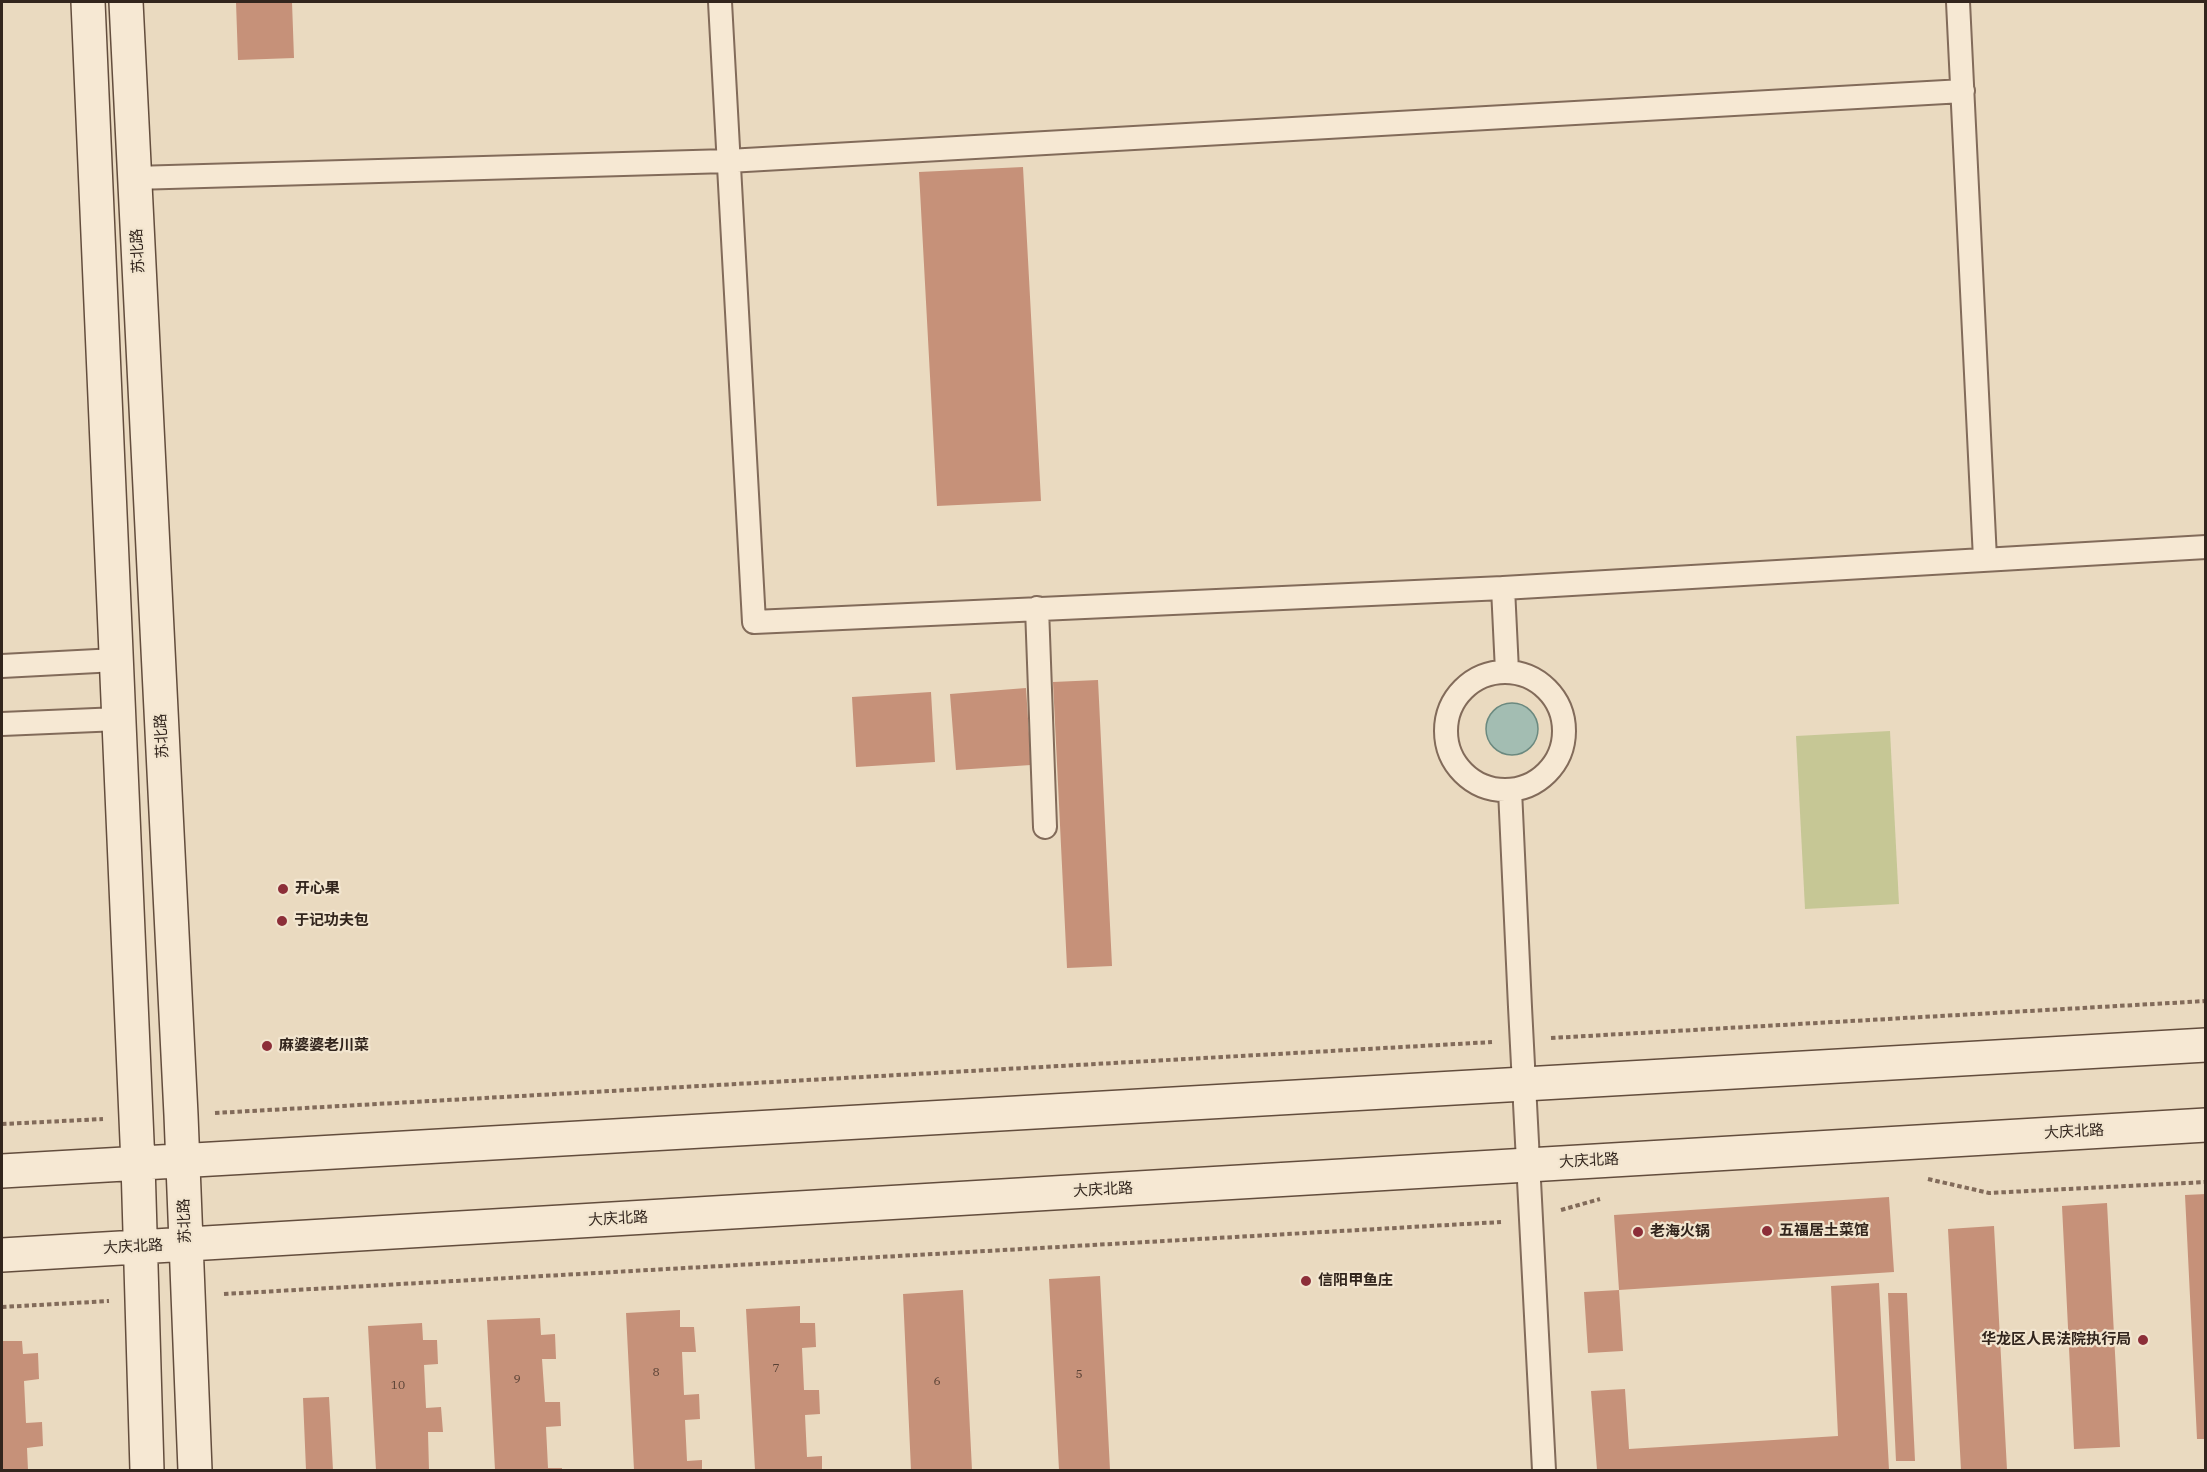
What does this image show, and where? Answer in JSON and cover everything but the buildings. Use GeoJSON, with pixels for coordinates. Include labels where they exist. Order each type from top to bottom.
{"type":"FeatureCollection","features":[{"type":"Feature","properties":{"kind":"main road"},"geometry":{"type":"LineString","coordinates":[[88,2],[138,1164],[147,1470]]}},
{"type":"Feature","properties":{"kind":"main road","name":"苏北路"},"geometry":{"type":"LineString","coordinates":[[126,2],[181,1115],[195,1470]]}},
{"type":"Feature","properties":{"kind":"main road"},"geometry":{"type":"LineString","coordinates":[[2,1171],[2205,1045]]}},
{"type":"Feature","properties":{"kind":"main road","name":"大庆北路"},"geometry":{"type":"LineString","coordinates":[[2,1255],[2205,1125]]}},
{"type":"Feature","properties":{"kind":"lane"},"geometry":{"type":"LineString","coordinates":[[720,2],[754,622],[1503,588],[2205,547]]}},
{"type":"Feature","properties":{"kind":"lane"},"geometry":{"type":"LineString","coordinates":[[1958,2],[1985,559]]}},
{"type":"Feature","properties":{"kind":"lane"},"geometry":{"type":"LineString","coordinates":[[134,178],[728,161],[1963,92]]}},
{"type":"Feature","properties":{"kind":"lane"},"geometry":{"type":"LineString","coordinates":[[1503,588],[1507,671]]}},
{"type":"Feature","properties":{"kind":"lane"},"geometry":{"type":"LineString","coordinates":[[1036,609],[1045,827]]}},
{"type":"Feature","properties":{"kind":"lane"},"geometry":{"type":"LineString","coordinates":[[2,666],[116,660]]}},
{"type":"Feature","properties":{"kind":"lane"},"geometry":{"type":"LineString","coordinates":[[1507,671],[1526,675],[1543,684],[1556,699],[1563,718],[1565,738],[1558,757],[1547,774],[1530,785],[1510,790],[1491,788],[1473,781],[1459,768],[1450,751],[1446,732],[1449,713],[1457,696],[1471,682],[1488,674],[1507,671]]}},
{"type":"Feature","properties":{"kind":"lane"},"geometry":{"type":"LineString","coordinates":[[2,724],[119,719]]}},
{"type":"Feature","properties":{"kind":"lane"},"geometry":{"type":"LineString","coordinates":[[1510,790],[1523,1084],[1545,1470]]}},
{"type":"Feature","properties":{"kind":"path"},"geometry":{"type":"LineString","coordinates":[[181,1115],[2205,1001]]}},
{"type":"Feature","properties":{"kind":"path"},"geometry":{"type":"LineString","coordinates":[[2,1124],[135,1117]]}},
{"type":"Feature","properties":{"kind":"path"},"geometry":{"type":"LineString","coordinates":[[1917,1177],[1989,1192],[2205,1182]]}},
{"type":"Feature","properties":{"kind":"path"},"geometry":{"type":"LineString","coordinates":[[188,1296],[1530,1220],[1597,1199],[1609,1198]]}},
{"type":"Feature","properties":{"kind":"path"},"geometry":{"type":"LineString","coordinates":[[2,1307],[141,1300]]}},
{"type":"Feature","properties":{"kind":"green space"},"geometry":{"type":"Polygon","coordinates":[[[1890,731],[1899,904],[1805,909],[1796,736],[1890,731]]]}},
{"type":"Feature","properties":{"kind":"shaded area"},"geometry":{"type":"Polygon","coordinates":[[[1507,703],[1517,703],[1531,710],[1538,729],[1531,748],[1517,755],[1507,755],[1497,751],[1490,744],[1486,734],[1486,724],[1490,714],[1497,707],[1507,703]]]}},
{"type":"Feature","properties":{"kind":"place","name":"开心果"},"geometry":{"type":"Point","coordinates":[283,889]}},
{"type":"Feature","properties":{"kind":"place","name":"于记功夫包"},"geometry":{"type":"Point","coordinates":[282,921]}},
{"type":"Feature","properties":{"kind":"place","name":"麻婆婆老川菜"},"geometry":{"type":"Point","coordinates":[267,1046]}},
{"type":"Feature","properties":{"kind":"place","name":"五福居土菜馆"},"geometry":{"type":"Point","coordinates":[1767,1231]}},
{"type":"Feature","properties":{"kind":"place","name":"老海火锅"},"geometry":{"type":"Point","coordinates":[1638,1232]}},
{"type":"Feature","properties":{"kind":"place","name":"信阳甲鱼庄"},"geometry":{"type":"Point","coordinates":[1306,1281]}},
{"type":"Feature","properties":{"kind":"place","name":"华龙区人民法院执行局"},"geometry":{"type":"Point","coordinates":[2143,1340]}}]}
